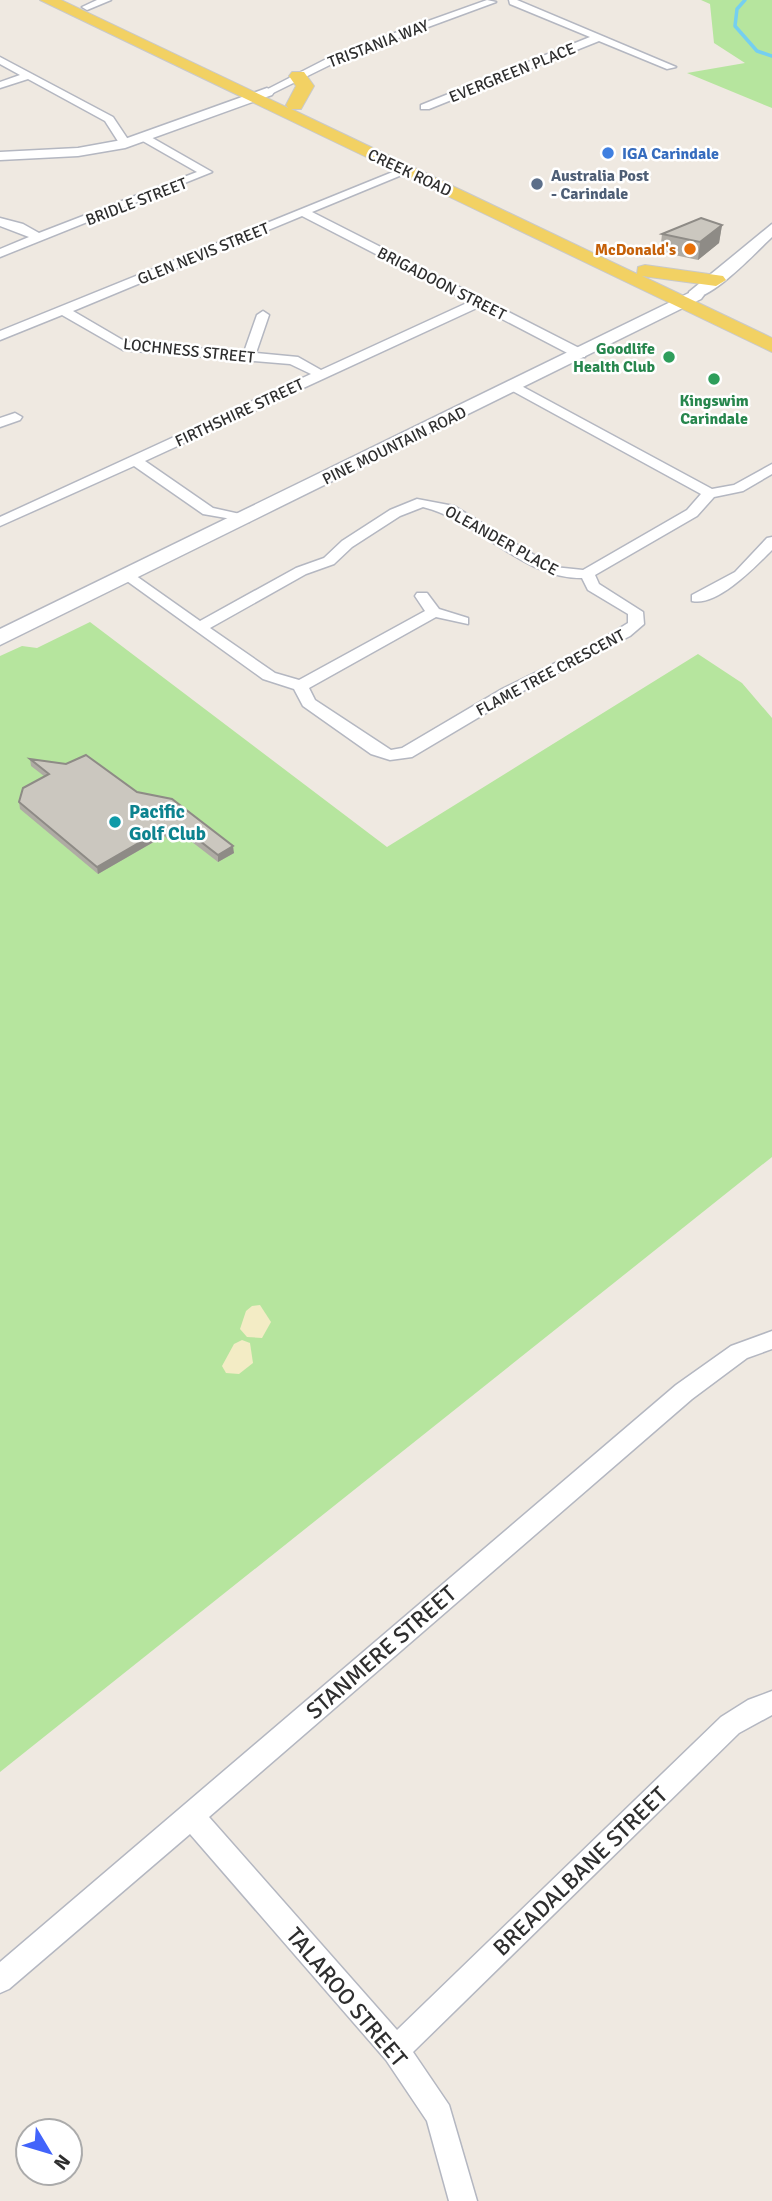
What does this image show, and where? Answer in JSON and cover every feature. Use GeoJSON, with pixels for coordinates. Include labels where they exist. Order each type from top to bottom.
{"type":"FeatureCollection","features":[{"type":"Feature","properties":{"kind":"main road","name":"CREEK ROAD"},"geometry":{"type":"LineString","coordinates":[[48,0],[260,95],[295,105],[645,271],[772,346]]}},
{"type":"Feature","properties":{"kind":"main road","name":"CREEK ROAD"},"geometry":{"type":"LineString","coordinates":[[80,3],[405,170],[689,299],[730,303],[772,332]]}},
{"type":"Feature","properties":{"kind":"main road"},"geometry":{"type":"LineString","coordinates":[[295,105],[306,86],[298,76]]}},
{"type":"Feature","properties":{"kind":"main road"},"geometry":{"type":"LineString","coordinates":[[645,271],[721,276],[732,288],[730,303]]}},
{"type":"Feature","properties":{"kind":"main road","name":"PINE MOUNTAIN ROAD"},"geometry":{"type":"LineString","coordinates":[[0,638],[689,299]]}},
{"type":"Feature","properties":{"kind":"street"},"geometry":{"type":"LineString","coordinates":[[80,3],[106,0]]}},
{"type":"Feature","properties":{"kind":"street","name":"TRISTANIA WAY"},"geometry":{"type":"LineString","coordinates":[[260,95],[340,56],[490,1],[515,1]]}},
{"type":"Feature","properties":{"kind":"street"},"geometry":{"type":"LineString","coordinates":[[515,1],[671,67]]}},
{"type":"Feature","properties":{"kind":"street","name":"EVERGREEN PLACE"},"geometry":{"type":"LineString","coordinates":[[425,107],[600,37]]}},
{"type":"Feature","properties":{"kind":"street"},"geometry":{"type":"LineString","coordinates":[[0,60],[109,119],[125,144]]}},
{"type":"Feature","properties":{"kind":"street"},"geometry":{"type":"LineString","coordinates":[[0,85],[30,75]]}},
{"type":"Feature","properties":{"kind":"street"},"geometry":{"type":"LineString","coordinates":[[0,156],[78,152],[125,144],[260,95]]}},
{"type":"Feature","properties":{"kind":"street","name":"BRIDLE STREET"},"geometry":{"type":"LineString","coordinates":[[0,253],[206,172],[145,138]]}},
{"type":"Feature","properties":{"kind":"street","name":"GLEN NEVIS STREET"},"geometry":{"type":"LineString","coordinates":[[0,336],[405,170]]}},
{"type":"Feature","properties":{"kind":"street","name":"BRIGADOON STREET"},"geometry":{"type":"LineString","coordinates":[[303,212],[580,354]]}},
{"type":"Feature","properties":{"kind":"street"},"geometry":{"type":"LineString","coordinates":[[0,222],[19,227],[39,238]]}},
{"type":"Feature","properties":{"kind":"street","name":"PINE MOUNTAIN ROAD"},"geometry":{"type":"LineString","coordinates":[[689,299],[721,276],[772,229]]}},
{"type":"Feature","properties":{"kind":"street","name":"FIRTHSHIRE STREET"},"geometry":{"type":"LineString","coordinates":[[0,522],[479,302]]}},
{"type":"Feature","properties":{"kind":"street","name":"LOCHNESS STREET"},"geometry":{"type":"LineString","coordinates":[[63,310],[123,346],[293,360],[320,374]]}},
{"type":"Feature","properties":{"kind":"street"},"geometry":{"type":"LineString","coordinates":[[249,355],[263,315]]}},
{"type":"Feature","properties":{"kind":"street"},"geometry":{"type":"LineString","coordinates":[[514,386],[702,487],[709,494]]}},
{"type":"Feature","properties":{"kind":"street"},"geometry":{"type":"LineString","coordinates":[[0,424],[15,417]]}},
{"type":"Feature","properties":{"kind":"street"},"geometry":{"type":"LineString","coordinates":[[135,460],[208,511],[244,519]]}},
{"type":"Feature","properties":{"kind":"street"},"geometry":{"type":"LineString","coordinates":[[587,574],[593,568],[692,513],[709,494],[738,488],[772,468]]}},
{"type":"Feature","properties":{"kind":"street","name":"OLEANDER PLACE"},"geometry":{"type":"LineString","coordinates":[[200,627],[301,571],[329,561],[346,544],[369,529],[395,513],[422,502],[449,509],[549,570],[563,574],[587,574]]}},
{"type":"Feature","properties":{"kind":"street"},"geometry":{"type":"LineString","coordinates":[[208,511],[214,534]]}},
{"type":"Feature","properties":{"kind":"street"},"geometry":{"type":"LineString","coordinates":[[697,598],[740,575],[772,541]]}},
{"type":"Feature","properties":{"kind":"street","name":"FLAME TREE CRESCENT"},"geometry":{"type":"LineString","coordinates":[[300,685],[309,703],[377,750],[390,755],[406,752],[544,672],[590,655],[636,624],[635,612],[593,587],[587,574]]}},
{"type":"Feature","properties":{"kind":"street"},"geometry":{"type":"LineString","coordinates":[[127,576],[269,676],[300,685],[434,612]]}},
{"type":"Feature","properties":{"kind":"street"},"geometry":{"type":"LineString","coordinates":[[422,596],[434,612],[463,621]]}},
{"type":"Feature","properties":{"kind":"street","name":"STANMERE STREET"},"geometry":{"type":"LineString","coordinates":[[0,1980],[684,1392],[739,1352],[772,1340]]}},
{"type":"Feature","properties":{"kind":"street","name":"BREADALBANE STREET"},"geometry":{"type":"LineString","coordinates":[[396,2050],[730,1725],[757,1708],[772,1703]]}},
{"type":"Feature","properties":{"kind":"street","name":"TALAROO STREET"},"geometry":{"type":"LineString","coordinates":[[191,1816],[396,2050],[439,2115],[463,2201]]}},
{"type":"Feature","properties":{"kind":"green space"},"geometry":{"type":"Polygon","coordinates":[[[701,0],[772,0],[772,108],[687,73],[745,63],[714,43],[710,4],[701,0]]]}},
{"type":"Feature","properties":{"kind":"green space","name":"Pacific Golf Club"},"geometry":{"type":"Polygon","coordinates":[[[90,622],[387,847],[698,654],[742,683],[772,718],[772,1157],[0,1772],[0,656],[22,646],[37,648],[90,622]]]}},
{"type":"Feature","properties":{"kind":"sand"},"geometry":{"type":"Polygon","coordinates":[[[260,1305],[271,1322],[262,1338],[247,1337],[240,1329],[246,1311],[252,1306],[260,1305]]]}},
{"type":"Feature","properties":{"kind":"sand"},"geometry":{"type":"Polygon","coordinates":[[[242,1340],[250,1343],[253,1363],[239,1374],[226,1373],[222,1366],[234,1344],[242,1340]]]}},
{"type":"Feature","properties":{"kind":"building"},"geometry":{"type":"Polygon","coordinates":[[[701,218],[722,225],[700,242],[662,234],[701,218]]]}},
{"type":"Feature","properties":{"kind":"building","name":"Pacific Golf Club"},"geometry":{"type":"Polygon","coordinates":[[[86,755],[137,792],[172,799],[233,846],[218,855],[183,828],[170,835],[163,829],[97,867],[19,802],[23,788],[49,774],[30,759],[66,764],[86,755]]]}},
{"type":"Feature","properties":{"kind":"waterway"},"geometry":{"type":"LineString","coordinates":[[745,0],[737,9],[735,26],[757,51],[772,56]]}},
{"type":"Feature","properties":{"kind":"place","name":"IGA Carindale"},"geometry":{"type":"Point","coordinates":[608,153]}},
{"type":"Feature","properties":{"kind":"place","name":"Australia Post - Carindale"},"geometry":{"type":"Point","coordinates":[537,184]}},
{"type":"Feature","properties":{"kind":"place","name":"McDonald's"},"geometry":{"type":"Point","coordinates":[690,249]}},
{"type":"Feature","properties":{"kind":"place","name":"Goodlife Health Club"},"geometry":{"type":"Point","coordinates":[669,357]}},
{"type":"Feature","properties":{"kind":"place","name":"Kingswim Carindale"},"geometry":{"type":"Point","coordinates":[714,379]}},
{"type":"Feature","properties":{"kind":"place","name":"Pacific Golf Club"},"geometry":{"type":"Point","coordinates":[115,822]}}]}
